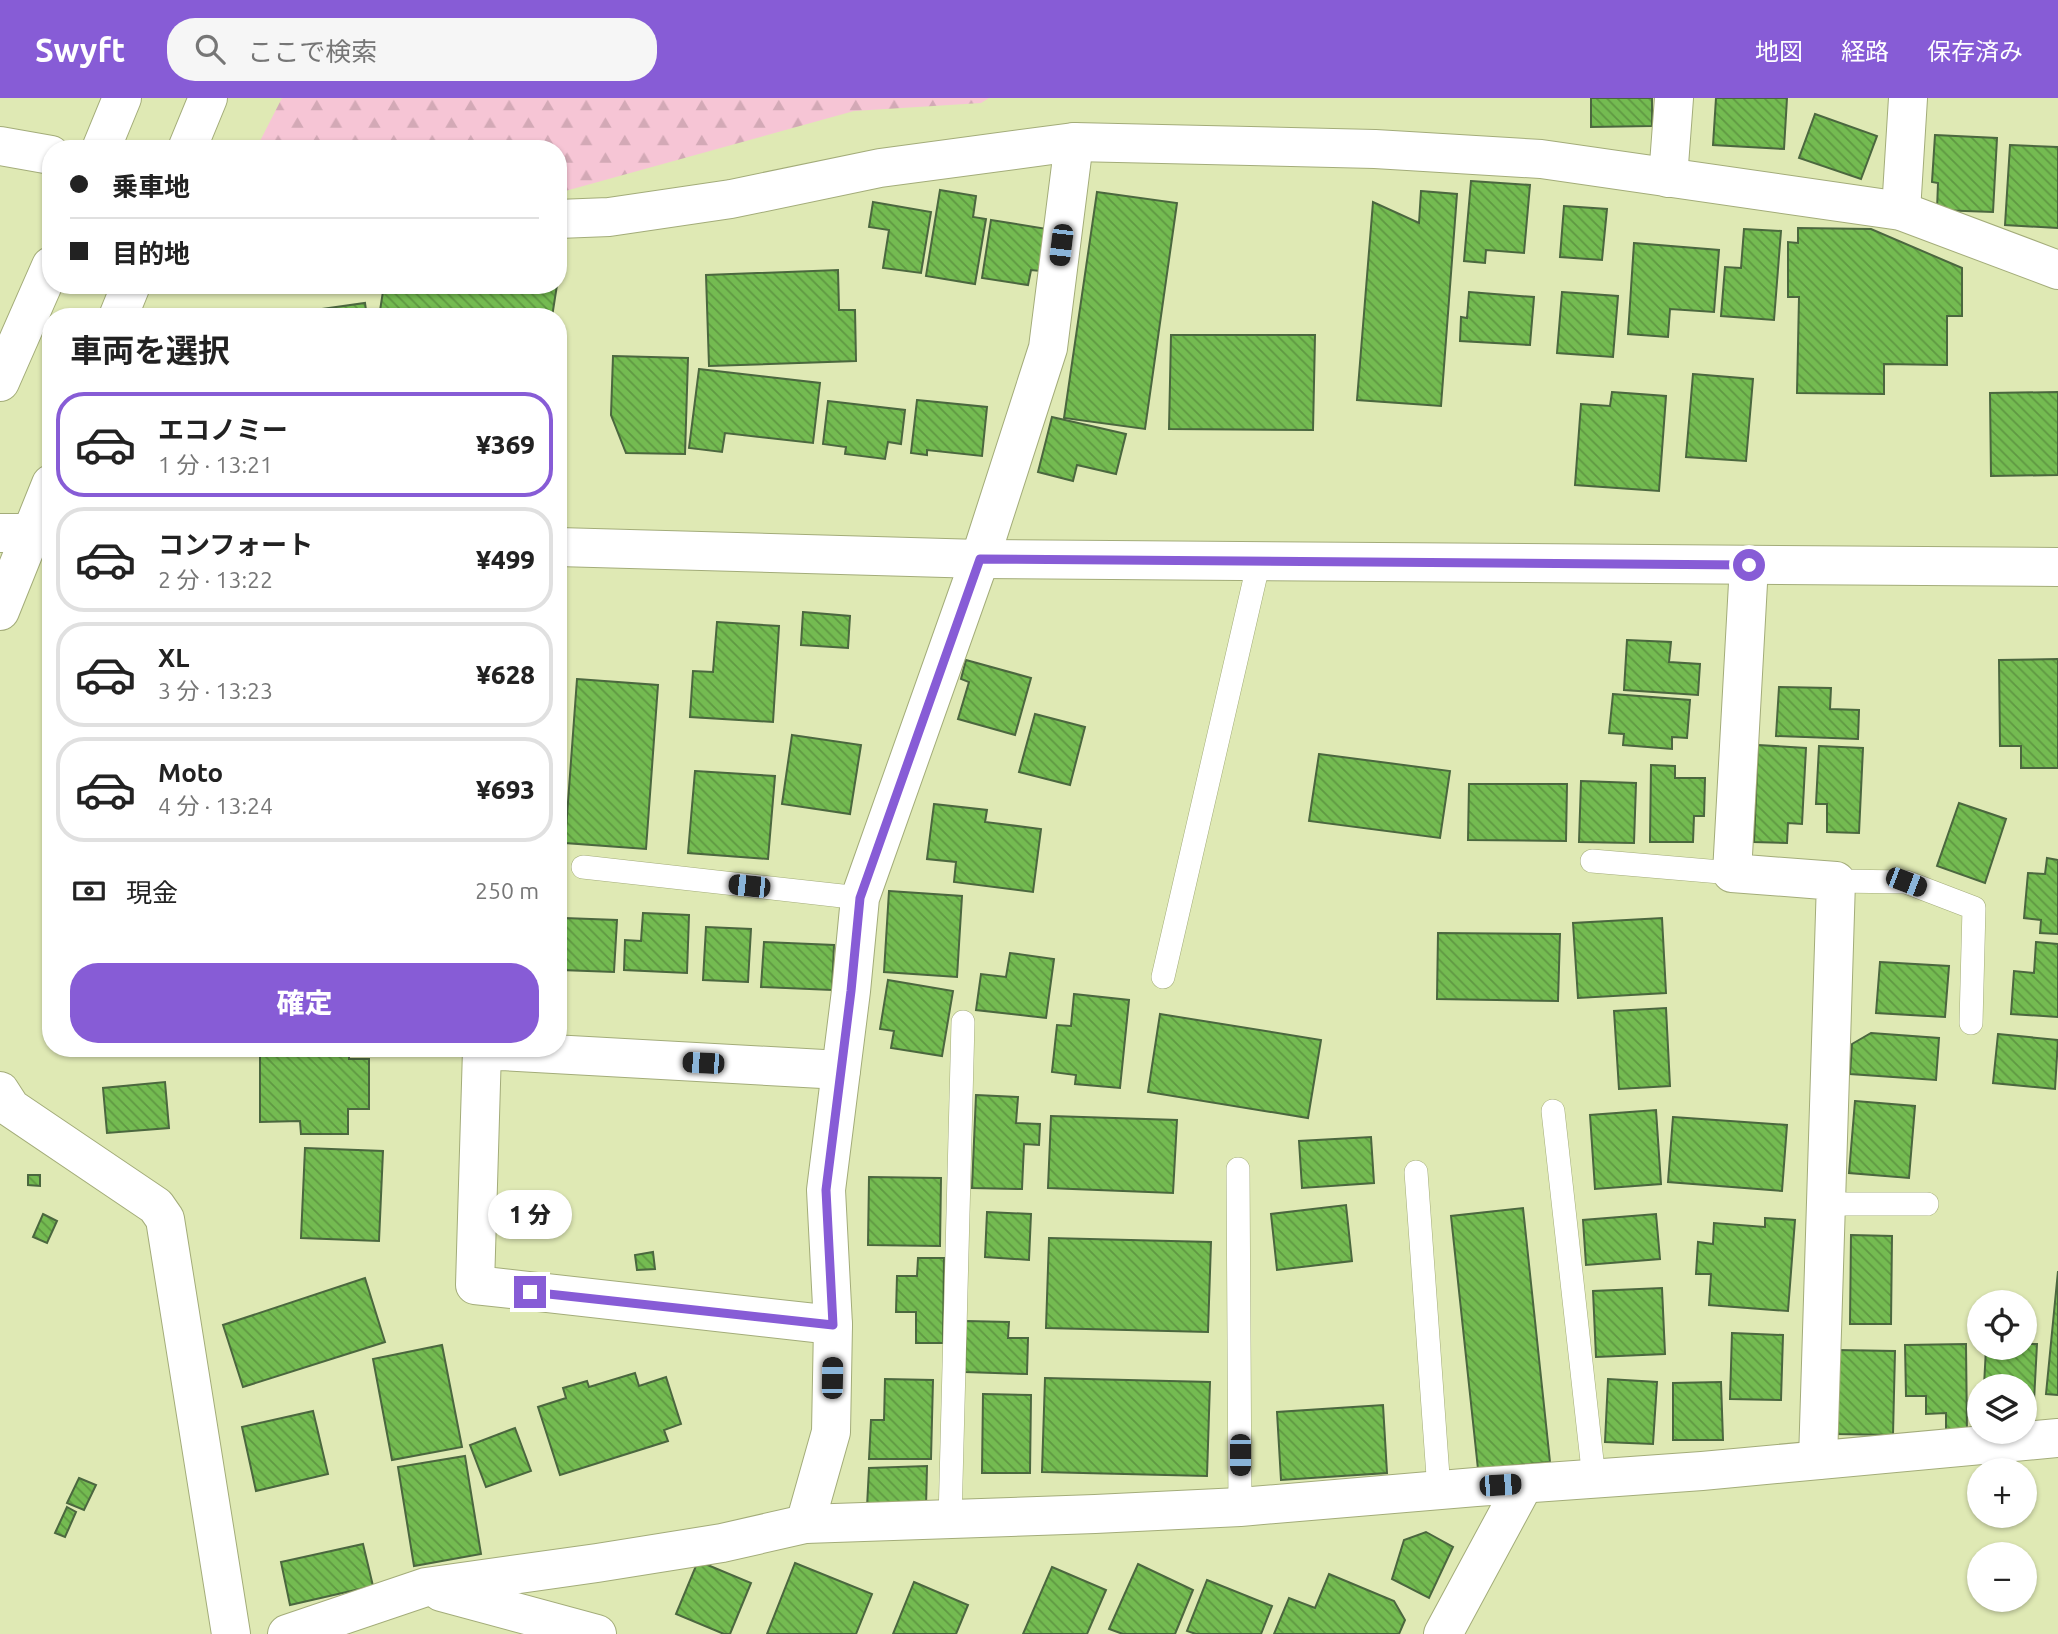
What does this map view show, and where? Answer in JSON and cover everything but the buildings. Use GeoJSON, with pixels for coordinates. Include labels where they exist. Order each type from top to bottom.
{"type":"FeatureCollection","features":[{"type":"Feature","properties":{"kind":"main road"},"geometry":{"type":"LineString","coordinates":[[106,140],[122,98]]}},
{"type":"Feature","properties":{"kind":"main road"},"geometry":{"type":"LineString","coordinates":[[191,140],[208,98]]}},
{"type":"Feature","properties":{"kind":"main road"},"geometry":{"type":"LineString","coordinates":[[1668,178],[1674,98]]}},
{"type":"Feature","properties":{"kind":"main road"},"geometry":{"type":"LineString","coordinates":[[1901,211],[1908,98]]}},
{"type":"Feature","properties":{"kind":"main road"},"geometry":{"type":"LineString","coordinates":[[805,1524],[831,1432],[833,1325],[826,1190],[860,898],[980,559],[1048,348],[1074,142]]}},
{"type":"Feature","properties":{"kind":"main road"},"geometry":{"type":"LineString","coordinates":[[567,219],[609,217],[731,199],[880,168],[1074,142],[1375,149],[1541,159],[1901,211],[2058,270]]}},
{"type":"Feature","properties":{"kind":"main road"},"geometry":{"type":"LineString","coordinates":[[0,146],[42,153]]}},
{"type":"Feature","properties":{"kind":"main road"},"geometry":{"type":"LineString","coordinates":[[0,382],[42,286]]}},
{"type":"Feature","properties":{"kind":"main road"},"geometry":{"type":"LineString","coordinates":[[0,611],[27,533],[42,502]]}},
{"type":"Feature","properties":{"kind":"main road"},"geometry":{"type":"LineString","coordinates":[[567,547],[980,559],[2058,567]]}},
{"type":"Feature","properties":{"kind":"main road"},"geometry":{"type":"LineString","coordinates":[[1749,565],[1732,873],[1836,881],[1818,1460]]}},
{"type":"Feature","properties":{"kind":"main road"},"geometry":{"type":"LineString","coordinates":[[567,1055],[841,1070]]}},
{"type":"Feature","properties":{"kind":"main road"},"geometry":{"type":"LineString","coordinates":[[482,1057],[475,1285],[833,1325]]}},
{"type":"Feature","properties":{"kind":"main road"},"geometry":{"type":"LineString","coordinates":[[0,1091],[12,1108],[156,1206],[165,1219],[231,1634]]}},
{"type":"Feature","properties":{"kind":"main road"},"geometry":{"type":"LineString","coordinates":[[287,1634],[426,1587],[722,1543],[805,1524],[1240,1507],[2058,1438]]}},
{"type":"Feature","properties":{"kind":"main road"},"geometry":{"type":"LineString","coordinates":[[1443,1634],[1524,1484]]}},
{"type":"Feature","properties":{"kind":"main road"},"geometry":{"type":"LineString","coordinates":[[426,1587],[597,1634]]}},
{"type":"Feature","properties":{"kind":"lane"},"geometry":{"type":"LineString","coordinates":[[1163,977],[1259,561]]}},
{"type":"Feature","properties":{"kind":"lane"},"geometry":{"type":"LineString","coordinates":[[1592,862],[1732,873]]}},
{"type":"Feature","properties":{"kind":"lane"},"geometry":{"type":"LineString","coordinates":[[583,867],[860,898]]}},
{"type":"Feature","properties":{"kind":"lane"},"geometry":{"type":"LineString","coordinates":[[1836,881],[1906,882],[1974,908],[1971,1023]]}},
{"type":"Feature","properties":{"kind":"lane"},"geometry":{"type":"LineString","coordinates":[[950,1520],[963,1022]]}},
{"type":"Feature","properties":{"kind":"lane"},"geometry":{"type":"LineString","coordinates":[[1553,1111],[1594,1479]]}},
{"type":"Feature","properties":{"kind":"lane"},"geometry":{"type":"LineString","coordinates":[[1238,1170],[1240,1507]]}},
{"type":"Feature","properties":{"kind":"lane"},"geometry":{"type":"LineString","coordinates":[[1416,1172],[1439,1490]]}},
{"type":"Feature","properties":{"kind":"lane"},"geometry":{"type":"LineString","coordinates":[[1825,1204],[1927,1204]]}},
{"type":"Feature","properties":{"kind":"green space"},"geometry":{"type":"Polygon","coordinates":[[[282,98],[989,98],[981,103],[854,111],[567,191],[567,140],[261,140],[282,98]]]}},
{"type":"Feature","properties":{"kind":"route"},"geometry":{"type":"LineString","coordinates":[[530,1292],[833,1325],[826,1190],[860,898],[980,559],[1749,565]]}}]}
